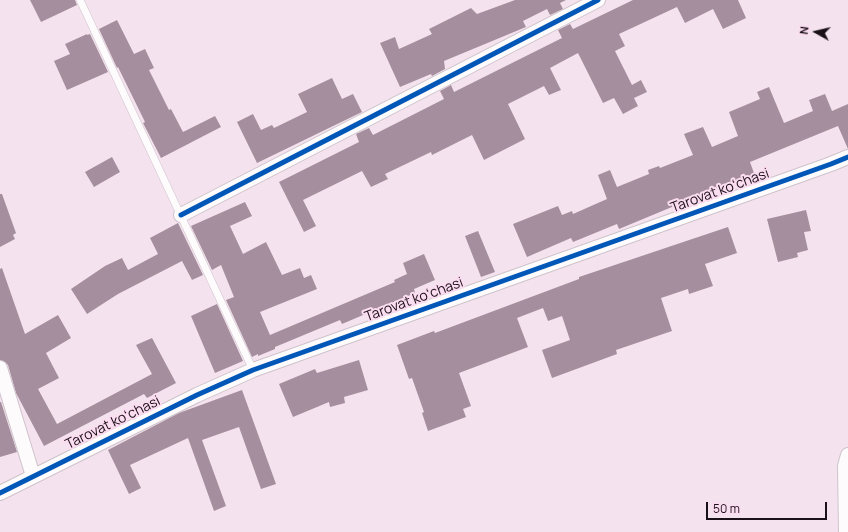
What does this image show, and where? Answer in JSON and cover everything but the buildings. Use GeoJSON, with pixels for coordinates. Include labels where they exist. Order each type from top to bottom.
{"type":"FeatureCollection","features":[{"type":"Feature","properties":{"kind":"street"},"geometry":{"type":"LineString","coordinates":[[181,215],[598,0]]}},
{"type":"Feature","properties":{"kind":"street","name":"Tarovat koʻchasi"},"geometry":{"type":"LineString","coordinates":[[0,493],[198,395],[253,370],[816,170],[848,157]]}},
{"type":"Feature","properties":{"kind":"street"},"geometry":{"type":"LineString","coordinates":[[0,368],[33,476]]}},
{"type":"Feature","properties":{"kind":"street"},"geometry":{"type":"LineString","coordinates":[[846,532],[845,466],[848,454]]}},
{"type":"Feature","properties":{"kind":"lane"},"geometry":{"type":"LineString","coordinates":[[80,0],[253,370]]}},
{"type":"Feature","properties":{"kind":"cycle path"},"geometry":{"type":"LineString","coordinates":[[181,215],[598,0]]}},
{"type":"Feature","properties":{"kind":"cycle path"},"geometry":{"type":"LineString","coordinates":[[0,493],[197,395],[253,370],[848,157]]}}]}
